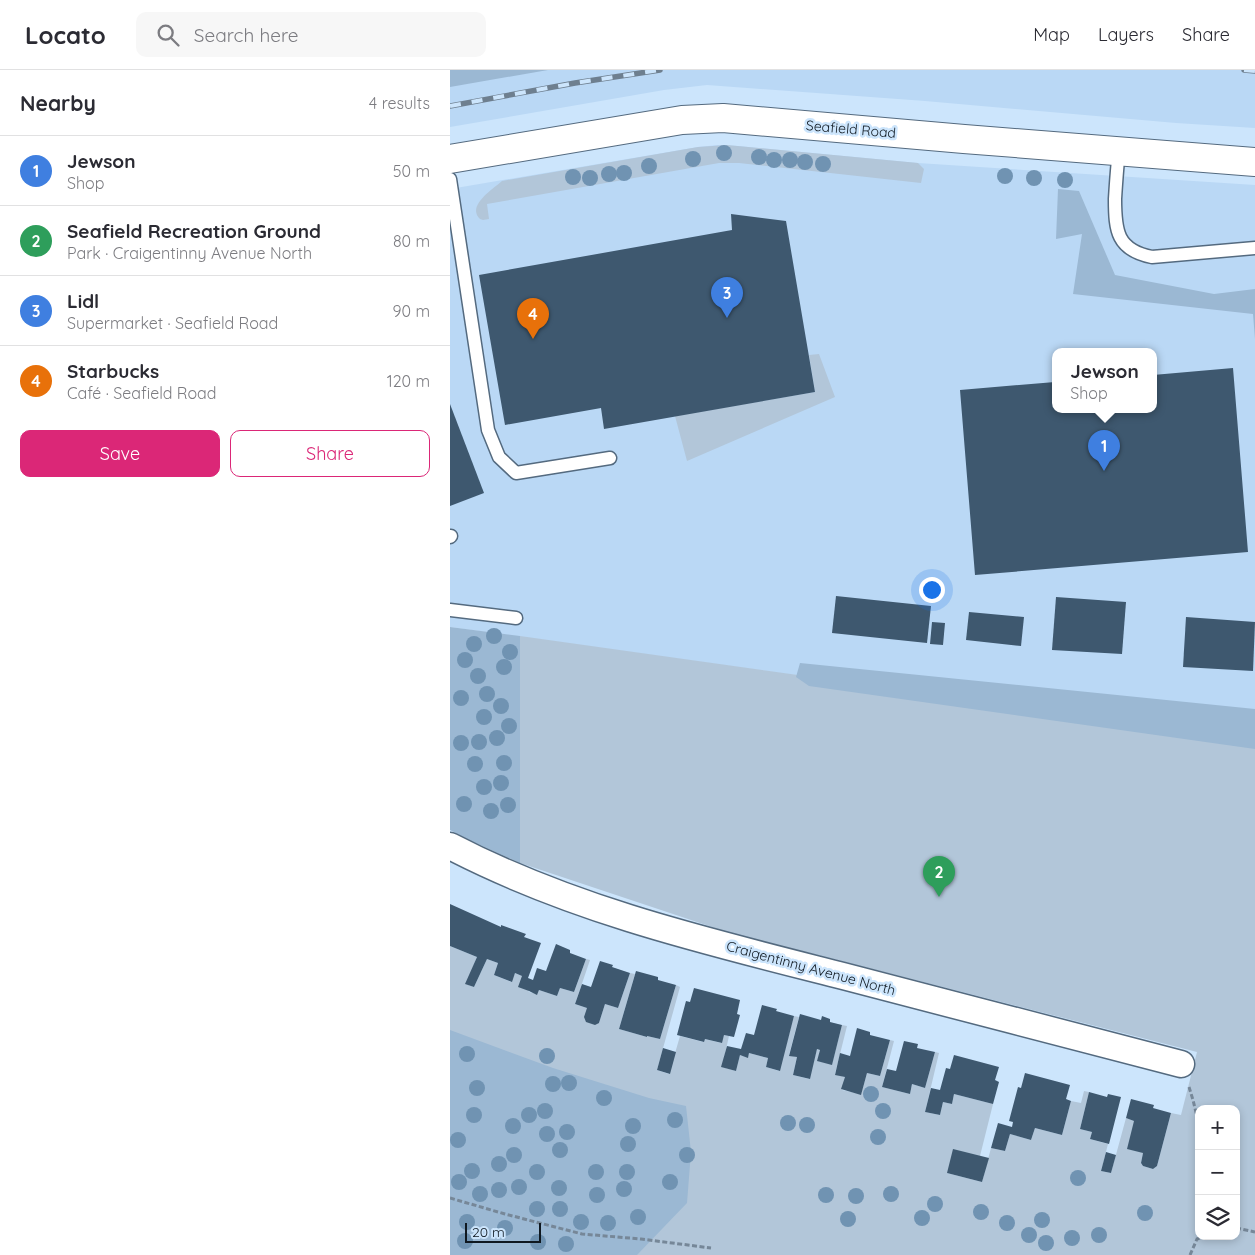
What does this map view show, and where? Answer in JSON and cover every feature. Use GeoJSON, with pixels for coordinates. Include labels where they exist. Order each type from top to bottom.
{"type":"FeatureCollection","features":[{"type":"Feature","properties":{"kind":"main road","name":"Seafield Road"},"geometry":{"type":"LineString","coordinates":[[450,159],[682,120],[723,118],[1255,162]]}},
{"type":"Feature","properties":{"kind":"street","name":"Craigentinny Avenue North"},"geometry":{"type":"LineString","coordinates":[[450,846],[477,860],[550,891],[650,924],[770,958],[1181,1064]]}},
{"type":"Feature","properties":{"kind":"lane"},"geometry":{"type":"LineString","coordinates":[[1118,151],[1115,220],[1117,232],[1131,250],[1141,255],[1152,257],[1255,248]]}},
{"type":"Feature","properties":{"kind":"lane"},"geometry":{"type":"LineString","coordinates":[[450,179],[488,430],[499,457],[516,473],[610,458]]}},
{"type":"Feature","properties":{"kind":"lane"},"geometry":{"type":"LineString","coordinates":[[450,610],[516,618]]}},
{"type":"Feature","properties":{"kind":"path"},"geometry":{"type":"LineString","coordinates":[[1181,1064],[1195,1108]]}},
{"type":"Feature","properties":{"kind":"path"},"geometry":{"type":"LineString","coordinates":[[450,1198],[582,1234],[711,1248]]}},
{"type":"Feature","properties":{"kind":"path"},"geometry":{"type":"LineString","coordinates":[[1240,1228],[1255,1232]]}},
{"type":"Feature","properties":{"kind":"path"},"geometry":{"type":"LineString","coordinates":[[1190,1255],[1197,1240]]}},
{"type":"Feature","properties":{"kind":"shaded area"},"geometry":{"type":"Polygon","coordinates":[[[450,70],[1255,70],[1255,128],[707,85],[664,90],[450,127],[450,70]]]}},
{"type":"Feature","properties":{"kind":"shaded area"},"geometry":{"type":"Polygon","coordinates":[[[450,70],[548,70],[450,87],[450,70]]]}},
{"type":"Feature","properties":{"kind":"shaded area"},"geometry":{"type":"Polygon","coordinates":[[[718,145],[918,163],[1255,185],[1255,739],[450,627],[450,189],[718,145]]]}},
{"type":"Feature","properties":{"kind":"shaded area"},"geometry":{"type":"Polygon","coordinates":[[[727,145],[918,163],[924,169],[921,183],[739,163],[719,163],[487,204],[489,219],[480,219],[477,214],[478,203],[502,181],[698,147],[727,145]]]}},
{"type":"Feature","properties":{"kind":"shaded area"},"geometry":{"type":"Polygon","coordinates":[[[1058,189],[1079,191],[1115,275],[1214,294],[1255,289],[1255,339],[1253,314],[1073,294],[1082,234],[1056,239],[1058,189]]]}},
{"type":"Feature","properties":{"kind":"shaded area"},"geometry":{"type":"Polygon","coordinates":[[[819,354],[835,397],[687,461],[675,416],[815,392],[809,355],[819,354]]]}},
{"type":"Feature","properties":{"kind":"shaded area"},"geometry":{"type":"Polygon","coordinates":[[[450,627],[520,636],[520,863],[450,830],[450,627]]]}},
{"type":"Feature","properties":{"kind":"shaded area"},"geometry":{"type":"Polygon","coordinates":[[[520,636],[1255,739],[1255,1255],[450,1255],[450,946],[477,957],[466,984],[474,987],[487,959],[498,963],[494,975],[511,982],[515,973],[522,976],[529,992],[537,994],[539,990],[557,996],[560,988],[574,992],[586,959],[590,960],[575,1004],[587,1008],[599,1023],[605,1004],[618,1008],[630,973],[635,974],[619,1029],[647,1037],[660,1039],[676,985],[680,987],[657,1070],[669,1074],[680,1036],[703,1042],[705,1039],[721,1043],[724,1035],[729,1036],[722,1067],[736,1071],[740,1055],[748,1057],[749,1053],[768,1058],[766,1067],[779,1071],[794,1016],[799,1017],[789,1055],[797,1057],[793,1075],[809,1079],[817,1049],[820,1050],[818,1061],[832,1064],[842,1025],[847,1026],[835,1074],[845,1077],[842,1090],[861,1094],[867,1073],[880,1076],[890,1040],[894,1041],[882,1087],[910,1094],[912,1084],[925,1088],[935,1052],[939,1053],[925,1112],[940,1115],[943,1102],[952,1104],[954,1094],[993,1104],[980,1156],[947,1173],[982,1182],[991,1148],[1005,1151],[1010,1134],[1031,1140],[1035,1128],[1062,1135],[1071,1101],[1081,1103],[1084,1091],[1089,1092],[1080,1129],[1092,1132],[1090,1139],[1108,1144],[1101,1171],[1111,1173],[1126,1118],[1134,1121],[1143,1153],[1141,1163],[1143,1166],[1153,1169],[1157,1166],[1171,1113],[1181,1115],[1197,1052],[724,931],[520,863],[520,636]]]}},
{"type":"Feature","properties":{"kind":"shaded area"},"geometry":{"type":"Polygon","coordinates":[[[800,663],[1255,709],[1255,749],[809,686],[796,677],[800,663]]]}},
{"type":"Feature","properties":{"kind":"shaded area"},"geometry":{"type":"Polygon","coordinates":[[[450,1030],[553,1068],[649,1098],[686,1106],[691,1152],[687,1203],[637,1255],[450,1255],[450,1030]]]}},
{"type":"Feature","properties":{"kind":"building"},"geometry":{"type":"Polygon","coordinates":[[[731,214],[786,221],[815,392],[604,429],[601,408],[505,425],[479,275],[732,230],[731,214]]]}},
{"type":"Feature","properties":{"kind":"building"},"geometry":{"type":"Polygon","coordinates":[[[1233,368],[1248,552],[975,575],[960,390],[1052,382],[1052,413],[1157,413],[1157,375],[1233,368]]]}},
{"type":"Feature","properties":{"kind":"building"},"geometry":{"type":"Polygon","coordinates":[[[450,404],[484,493],[450,506],[450,404]]]}},
{"type":"Feature","properties":{"kind":"building"},"geometry":{"type":"Polygon","coordinates":[[[836,596],[931,606],[927,643],[832,633],[836,596]]]}},
{"type":"Feature","properties":{"kind":"building"},"geometry":{"type":"Polygon","coordinates":[[[1056,597],[1126,602],[1122,654],[1052,650],[1056,597]]]}},
{"type":"Feature","properties":{"kind":"building"},"geometry":{"type":"Polygon","coordinates":[[[969,612],[1024,617],[1021,646],[966,640],[969,612]]]}},
{"type":"Feature","properties":{"kind":"building"},"geometry":{"type":"Polygon","coordinates":[[[1186,617],[1255,622],[1253,671],[1183,667],[1186,617]]]}},
{"type":"Feature","properties":{"kind":"building"},"geometry":{"type":"Polygon","coordinates":[[[932,622],[945,623],[943,645],[930,644],[932,622]]]}},
{"type":"Feature","properties":{"kind":"building"},"geometry":{"type":"Polygon","coordinates":[[[450,904],[501,927],[501,925],[526,934],[524,937],[541,943],[528,978],[533,980],[537,968],[546,971],[556,944],[570,950],[570,953],[586,959],[574,992],[560,988],[557,996],[539,990],[537,995],[518,987],[522,976],[515,973],[512,982],[494,975],[498,963],[487,959],[474,987],[465,984],[477,957],[450,946],[450,904]]]}},
{"type":"Feature","properties":{"kind":"building"},"geometry":{"type":"Polygon","coordinates":[[[600,961],[630,973],[618,1008],[605,1004],[599,1023],[595,1025],[586,1022],[584,1017],[587,1008],[575,1004],[582,984],[591,987],[600,961]]]}},
{"type":"Feature","properties":{"kind":"building"},"geometry":{"type":"Polygon","coordinates":[[[636,971],[658,977],[658,980],[676,985],[660,1039],[619,1029],[636,971]]]}},
{"type":"Feature","properties":{"kind":"building"},"geometry":{"type":"Polygon","coordinates":[[[694,988],[740,1000],[737,1014],[740,1015],[734,1037],[724,1035],[722,1043],[705,1039],[704,1042],[677,1035],[686,1001],[690,1002],[694,988]]]}},
{"type":"Feature","properties":{"kind":"building"},"geometry":{"type":"Polygon","coordinates":[[[762,1005],[794,1016],[780,1071],[766,1067],[768,1058],[749,1053],[748,1058],[740,1055],[736,1071],[721,1067],[727,1046],[741,1049],[746,1033],[754,1035],[762,1005]]]}},
{"type":"Feature","properties":{"kind":"building"},"geometry":{"type":"Polygon","coordinates":[[[800,1014],[821,1020],[822,1016],[830,1019],[830,1022],[842,1025],[832,1065],[817,1061],[820,1050],[817,1049],[810,1079],[793,1075],[797,1057],[789,1056],[800,1014]]]}},
{"type":"Feature","properties":{"kind":"building"},"geometry":{"type":"Polygon","coordinates":[[[857,1028],[870,1032],[870,1035],[890,1040],[880,1076],[867,1073],[861,1095],[841,1089],[845,1077],[835,1075],[840,1053],[850,1056],[857,1028]]]}},
{"type":"Feature","properties":{"kind":"building"},"geometry":{"type":"Polygon","coordinates":[[[904,1041],[918,1044],[917,1048],[935,1052],[925,1088],[912,1084],[910,1094],[882,1087],[887,1069],[896,1071],[904,1041]]]}},
{"type":"Feature","properties":{"kind":"building"},"geometry":{"type":"Polygon","coordinates":[[[663,1048],[676,1052],[670,1074],[657,1070],[663,1048]]]}},
{"type":"Feature","properties":{"kind":"building"},"geometry":{"type":"Polygon","coordinates":[[[954,1055],[999,1067],[995,1080],[999,1082],[993,1104],[954,1094],[952,1104],[943,1102],[940,1115],[925,1112],[931,1088],[940,1090],[946,1068],[950,1069],[954,1055]]]}},
{"type":"Feature","properties":{"kind":"building"},"geometry":{"type":"Polygon","coordinates":[[[1025,1073],[1070,1085],[1066,1099],[1071,1101],[1062,1135],[1035,1128],[1031,1140],[1010,1134],[1005,1151],[991,1148],[998,1123],[1012,1127],[1013,1122],[1009,1121],[1018,1087],[1021,1088],[1025,1073]]]}},
{"type":"Feature","properties":{"kind":"building"},"geometry":{"type":"Polygon","coordinates":[[[1089,1092],[1107,1097],[1108,1094],[1121,1097],[1109,1144],[1090,1139],[1092,1132],[1080,1129],[1089,1092]]]}},
{"type":"Feature","properties":{"kind":"building"},"geometry":{"type":"Polygon","coordinates":[[[1131,1099],[1154,1105],[1153,1108],[1171,1113],[1157,1166],[1153,1169],[1143,1166],[1141,1163],[1143,1153],[1127,1149],[1134,1121],[1126,1118],[1131,1099]]]}},
{"type":"Feature","properties":{"kind":"building"},"geometry":{"type":"Polygon","coordinates":[[[953,1149],[989,1158],[982,1182],[947,1173],[953,1149]]]}},
{"type":"Feature","properties":{"kind":"building"},"geometry":{"type":"Polygon","coordinates":[[[1106,1152],[1116,1155],[1111,1173],[1101,1171],[1106,1152]]]}},
{"type":"Feature","properties":{"kind":"railway"},"geometry":{"type":"LineString","coordinates":[[450,106],[575,83],[660,70]]}},
{"type":"Feature","properties":{"kind":"railway"},"geometry":{"type":"LineString","coordinates":[[1244,70],[1255,71]]}},
{"type":"Feature","properties":{"kind":"place","name":"Lidl"},"geometry":{"type":"Point","coordinates":[727,318]}},
{"type":"Feature","properties":{"kind":"place","name":"Starbucks"},"geometry":{"type":"Point","coordinates":[533,339]}},
{"type":"Feature","properties":{"kind":"place","name":"Jewson"},"geometry":{"type":"Point","coordinates":[1104,471]}},
{"type":"Feature","properties":{"kind":"place","name":"Seafield Recreation Ground"},"geometry":{"type":"Point","coordinates":[939,897]}}]}
